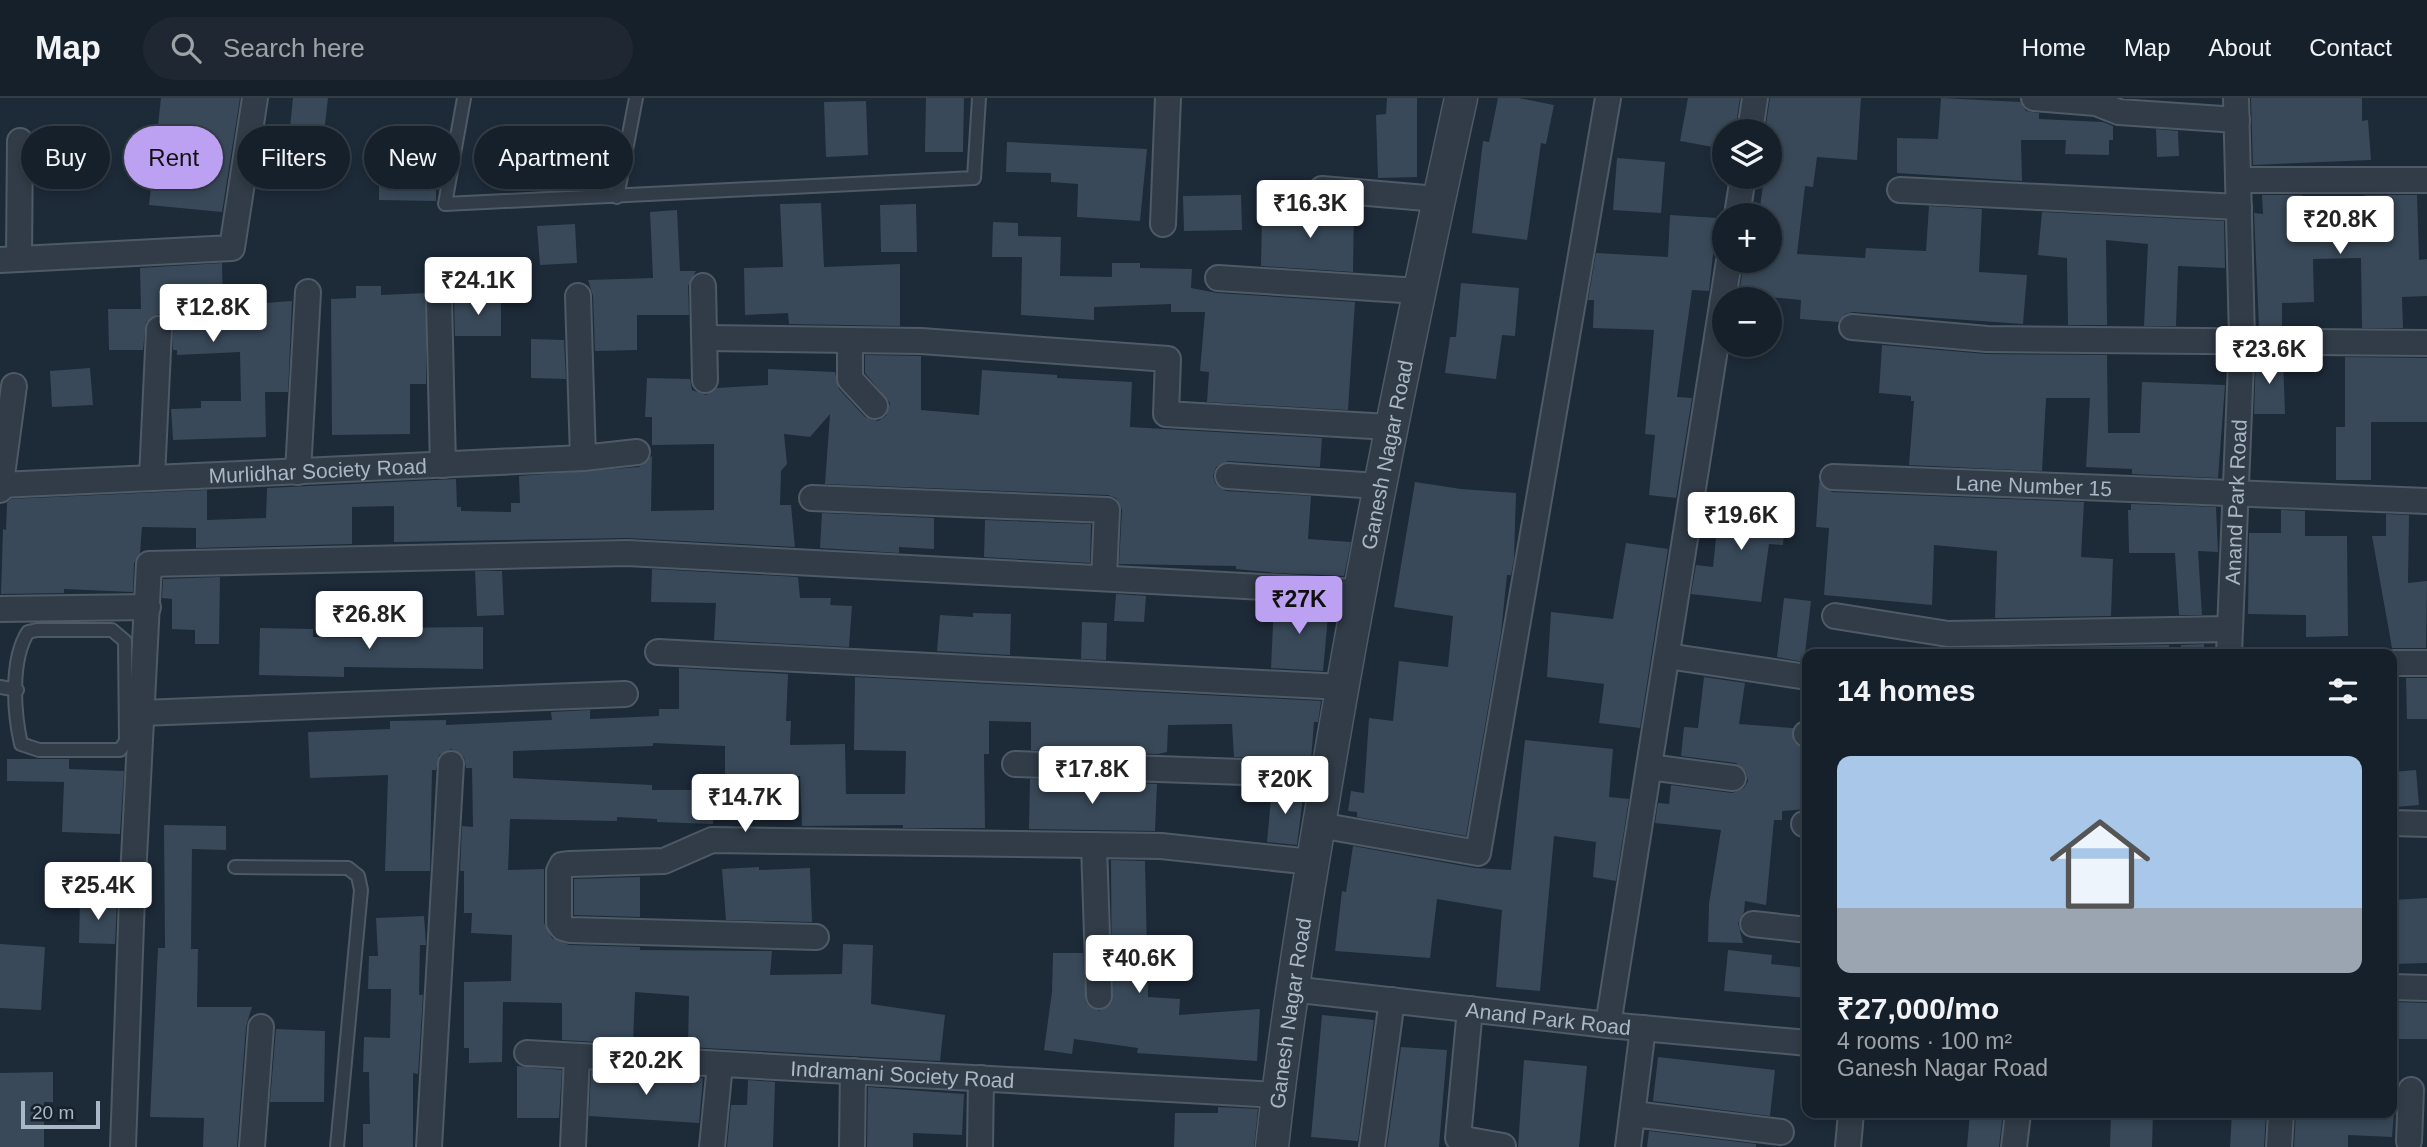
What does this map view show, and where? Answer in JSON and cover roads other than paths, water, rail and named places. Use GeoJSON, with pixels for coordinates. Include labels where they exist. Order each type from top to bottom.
{"type":"FeatureCollection","features":[{"type":"Feature","properties":{"kind":"street"},"geometry":{"type":"LineString","coordinates":[[20,141],[9,259],[232,248],[255,98]]}},
{"type":"Feature","properties":{"kind":"street"},"geometry":{"type":"LineString","coordinates":[[1163,224],[1168,98]]}},
{"type":"Feature","properties":{"kind":"street","name":"Ganesh Nagar Road"},"geometry":{"type":"LineString","coordinates":[[1272,1147],[1291,989],[1378,486],[1437,199],[1461,98]]}},
{"type":"Feature","properties":{"kind":"street"},"geometry":{"type":"LineString","coordinates":[[1319,825],[1478,853],[1608,98]]}},
{"type":"Feature","properties":{"kind":"street"},"geometry":{"type":"LineString","coordinates":[[1752,119],[1755,98]]}},
{"type":"Feature","properties":{"kind":"street"},"geometry":{"type":"LineString","coordinates":[[2034,98],[2096,103],[2119,112],[2237,109]]}},
{"type":"Feature","properties":{"kind":"street","name":"Anand Park Road"},"geometry":{"type":"LineString","coordinates":[[2229,649],[2242,339],[2237,109]]}},
{"type":"Feature","properties":{"kind":"street"},"geometry":{"type":"LineString","coordinates":[[2239,180],[2427,180]]}},
{"type":"Feature","properties":{"kind":"street"},"geometry":{"type":"LineString","coordinates":[[1322,189],[1437,199]]}},
{"type":"Feature","properties":{"kind":"street"},"geometry":{"type":"LineString","coordinates":[[1900,190],[2239,207]]}},
{"type":"Feature","properties":{"kind":"street"},"geometry":{"type":"LineString","coordinates":[[1608,1025],[1727,273]]}},
{"type":"Feature","properties":{"kind":"street"},"geometry":{"type":"LineString","coordinates":[[1218,278],[1419,291]]}},
{"type":"Feature","properties":{"kind":"street"},"geometry":{"type":"LineString","coordinates":[[703,286],[705,380]]}},
{"type":"Feature","properties":{"kind":"street"},"geometry":{"type":"LineString","coordinates":[[298,472],[307,292]]}},
{"type":"Feature","properties":{"kind":"street"},"geometry":{"type":"LineString","coordinates":[[578,296],[583,458]]}},
{"type":"Feature","properties":{"kind":"street"},"geometry":{"type":"LineString","coordinates":[[439,300],[443,465]]}},
{"type":"Feature","properties":{"kind":"street"},"geometry":{"type":"LineString","coordinates":[[1852,327],[1987,339],[2242,339],[2427,344]]}},
{"type":"Feature","properties":{"kind":"street"},"geometry":{"type":"LineString","coordinates":[[152,478],[159,329]]}},
{"type":"Feature","properties":{"kind":"street"},"geometry":{"type":"LineString","coordinates":[[705,338],[920,341],[1168,359],[1166,414],[1389,427]]}},
{"type":"Feature","properties":{"kind":"street"},"geometry":{"type":"LineString","coordinates":[[850,340],[850,379],[875,406]]}},
{"type":"Feature","properties":{"kind":"street"},"geometry":{"type":"LineString","coordinates":[[0,490],[9,394]]}},
{"type":"Feature","properties":{"kind":"street","name":"Murlidhar Society Road"},"geometry":{"type":"LineString","coordinates":[[0,485],[583,458],[637,452]]}},
{"type":"Feature","properties":{"kind":"street"},"geometry":{"type":"LineString","coordinates":[[1228,476],[1378,486]]}},
{"type":"Feature","properties":{"kind":"street","name":"Lane Number 15"},"geometry":{"type":"LineString","coordinates":[[1833,477],[2236,496],[2427,501]]}},
{"type":"Feature","properties":{"kind":"street"},"geometry":{"type":"LineString","coordinates":[[812,498],[1107,510],[1104,578]]}},
{"type":"Feature","properties":{"kind":"street"},"geometry":{"type":"LineString","coordinates":[[123,1147],[149,564],[627,553],[1359,592]]}},
{"type":"Feature","properties":{"kind":"street"},"geometry":{"type":"LineString","coordinates":[[0,609],[80,619],[148,607]]}},
{"type":"Feature","properties":{"kind":"street"},"geometry":{"type":"LineString","coordinates":[[1835,616],[1947,644],[2229,629]]}},
{"type":"Feature","properties":{"kind":"street"},"geometry":{"type":"LineString","coordinates":[[658,652],[1342,687]]}},
{"type":"Feature","properties":{"kind":"street"},"geometry":{"type":"LineString","coordinates":[[1667,656],[1802,676]]}},
{"type":"Feature","properties":{"kind":"street"},"geometry":{"type":"LineString","coordinates":[[2397,663],[2427,663]]}},
{"type":"Feature","properties":{"kind":"street"},"geometry":{"type":"LineString","coordinates":[[142,713],[625,694]]}},
{"type":"Feature","properties":{"kind":"street"},"geometry":{"type":"LineString","coordinates":[[429,1147],[451,764]]}},
{"type":"Feature","properties":{"kind":"street"},"geometry":{"type":"LineString","coordinates":[[1015,764],[1327,775]]}},
{"type":"Feature","properties":{"kind":"street"},"geometry":{"type":"LineString","coordinates":[[1650,767],[1733,778]]}},
{"type":"Feature","properties":{"kind":"street"},"geometry":{"type":"LineString","coordinates":[[2397,823],[2427,824]]}},
{"type":"Feature","properties":{"kind":"street"},"geometry":{"type":"LineString","coordinates":[[816,936],[562,928],[559,923],[559,871],[562,865],[570,864],[664,860],[712,840],[1161,846],[1312,862]]}},
{"type":"Feature","properties":{"kind":"street"},"geometry":{"type":"LineString","coordinates":[[1094,845],[1098,996]]}},
{"type":"Feature","properties":{"kind":"street"},"geometry":{"type":"LineString","coordinates":[[1753,924],[1802,929]]}},
{"type":"Feature","properties":{"kind":"street"},"geometry":{"type":"LineString","coordinates":[[2397,987],[2427,988]]}},
{"type":"Feature","properties":{"kind":"street","name":"Anand Park Road"},"geometry":{"type":"LineString","coordinates":[[1291,989],[1608,1025],[1802,1042]]}},
{"type":"Feature","properties":{"kind":"street"},"geometry":{"type":"LineString","coordinates":[[1373,1147],[1392,1000]]}},
{"type":"Feature","properties":{"kind":"street"},"geometry":{"type":"LineString","coordinates":[[1470,1009],[1458,1138],[1503,1146]]}},
{"type":"Feature","properties":{"kind":"street"},"geometry":{"type":"LineString","coordinates":[[252,1147],[261,1027]]}},
{"type":"Feature","properties":{"kind":"street"},"geometry":{"type":"LineString","coordinates":[[1628,1147],[1643,1028]]}},
{"type":"Feature","properties":{"kind":"street","name":"Indramani Society Road"},"geometry":{"type":"LineString","coordinates":[[527,1053],[1277,1095]]}},
{"type":"Feature","properties":{"kind":"street"},"geometry":{"type":"LineString","coordinates":[[573,1147],[577,1056]]}},
{"type":"Feature","properties":{"kind":"street"},"geometry":{"type":"LineString","coordinates":[[712,1147],[720,1064]]}},
{"type":"Feature","properties":{"kind":"street"},"geometry":{"type":"LineString","coordinates":[[852,1147],[853,1072]]}},
{"type":"Feature","properties":{"kind":"street"},"geometry":{"type":"LineString","coordinates":[[980,1147],[981,1078]]}},
{"type":"Feature","properties":{"kind":"street"},"geometry":{"type":"LineString","coordinates":[[2409,1141],[2410,1089]]}},
{"type":"Feature","properties":{"kind":"street"},"geometry":{"type":"LineString","coordinates":[[1633,1114],[1781,1132]]}},
{"type":"Feature","properties":{"kind":"street"},"geometry":{"type":"LineString","coordinates":[[1848,1147],[1851,1118]]}},
{"type":"Feature","properties":{"kind":"street"},"geometry":{"type":"LineString","coordinates":[[2014,1147],[2017,1118]]}},
{"type":"Feature","properties":{"kind":"street"},"geometry":{"type":"LineString","coordinates":[[2279,1147],[2281,1118]]}},
{"type":"Feature","properties":{"kind":"lane"},"geometry":{"type":"LineString","coordinates":[[464,98],[445,204],[974,178],[979,98]]}},
{"type":"Feature","properties":{"kind":"lane"},"geometry":{"type":"LineString","coordinates":[[617,197],[636,98]]}},
{"type":"Feature","properties":{"kind":"lane"},"geometry":{"type":"LineString","coordinates":[[80,619],[112,630],[125,640],[126,741],[120,750],[38,750],[21,744],[17,690],[20,645],[28,632],[80,619]]}},
{"type":"Feature","properties":{"kind":"lane"},"geometry":{"type":"LineString","coordinates":[[0,687],[17,690]]}},
{"type":"Feature","properties":{"kind":"lane"},"geometry":{"type":"LineString","coordinates":[[235,867],[348,868],[358,876],[361,890],[337,1147]]}}]}
